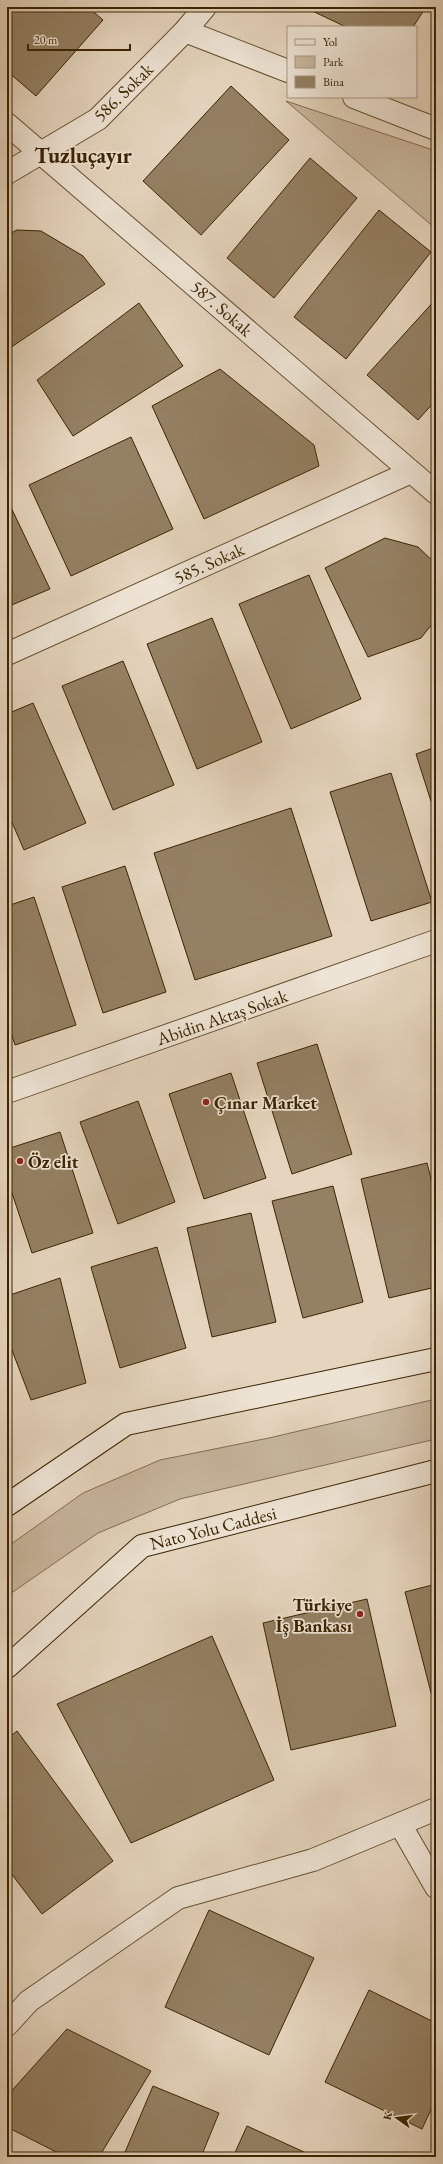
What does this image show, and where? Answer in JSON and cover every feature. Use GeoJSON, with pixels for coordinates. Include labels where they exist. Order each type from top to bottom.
{"type":"FeatureCollection","features":[{"type":"Feature","properties":{"kind":"street","name":"586. Sokak"},"geometry":{"type":"LineString","coordinates":[[7,172],[98,119],[185,31],[204,7]]}},
{"type":"Feature","properties":{"kind":"street"},"geometry":{"type":"LineString","coordinates":[[185,31],[287,71]]}},
{"type":"Feature","properties":{"kind":"street"},"geometry":{"type":"LineString","coordinates":[[357,98],[436,129]]}},
{"type":"Feature","properties":{"kind":"street","name":"587. Sokak"},"geometry":{"type":"LineString","coordinates":[[7,124],[42,152],[436,493]]}},
{"type":"Feature","properties":{"kind":"street","name":"585. Sokak"},"geometry":{"type":"LineString","coordinates":[[7,654],[411,472]]}},
{"type":"Feature","properties":{"kind":"street","name":"Abidin Aktaş Sokak"},"geometry":{"type":"LineString","coordinates":[[7,1092],[436,941]]}},
{"type":"Feature","properties":{"kind":"street"},"geometry":{"type":"LineString","coordinates":[[7,1505],[126,1424],[436,1359]]}},
{"type":"Feature","properties":{"kind":"street","name":"Nato Yolu Caddesi"},"geometry":{"type":"LineString","coordinates":[[7,1667],[142,1546],[436,1470]]}},
{"type":"Feature","properties":{"kind":"street"},"geometry":{"type":"LineString","coordinates":[[7,2025],[29,2001],[178,1898],[314,1860],[436,1809]]}},
{"type":"Feature","properties":{"kind":"street"},"geometry":{"type":"LineString","coordinates":[[400,1824],[436,1887]]}},
{"type":"Feature","properties":{"kind":"green space"},"geometry":{"type":"Polygon","coordinates":[[[286,101],[436,151],[436,229],[286,101]]]}},
{"type":"Feature","properties":{"kind":"green space"},"geometry":{"type":"Polygon","coordinates":[[[436,1399],[436,1439],[180,1499],[98,1533],[7,1596],[7,1547],[83,1493],[160,1460],[269,1438],[436,1399]]]}},
{"type":"Feature","properties":{"kind":"building"},"geometry":{"type":"Polygon","coordinates":[[[7,7],[88,7],[103,20],[36,96],[7,71],[7,7]]]}},
{"type":"Feature","properties":{"kind":"building"},"geometry":{"type":"Polygon","coordinates":[[[304,7],[426,7],[414,26],[344,26],[304,7]]]}},
{"type":"Feature","properties":{"kind":"building"},"geometry":{"type":"Polygon","coordinates":[[[231,86],[289,140],[201,235],[143,181],[231,86]]]}},
{"type":"Feature","properties":{"kind":"building"},"geometry":{"type":"Polygon","coordinates":[[[310,158],[357,198],[274,298],[227,258],[310,158]]]}},
{"type":"Feature","properties":{"kind":"building"},"geometry":{"type":"Polygon","coordinates":[[[379,210],[431,252],[346,359],[294,317],[379,210]]]}},
{"type":"Feature","properties":{"kind":"building"},"geometry":{"type":"Polygon","coordinates":[[[17,230],[41,231],[83,256],[105,284],[7,350],[7,235],[17,230]]]}},
{"type":"Feature","properties":{"kind":"building"},"geometry":{"type":"Polygon","coordinates":[[[436,299],[436,400],[418,420],[367,375],[436,299]]]}},
{"type":"Feature","properties":{"kind":"building"},"geometry":{"type":"Polygon","coordinates":[[[139,303],[183,366],[73,436],[37,380],[139,303]]]}},
{"type":"Feature","properties":{"kind":"building"},"geometry":{"type":"Polygon","coordinates":[[[220,369],[314,445],[319,466],[204,519],[152,406],[220,369]]]}},
{"type":"Feature","properties":{"kind":"building"},"geometry":{"type":"Polygon","coordinates":[[[131,437],[173,529],[71,576],[29,485],[131,437]]]}},
{"type":"Feature","properties":{"kind":"building"},"geometry":{"type":"Polygon","coordinates":[[[7,499],[50,589],[7,607],[7,499]]]}},
{"type":"Feature","properties":{"kind":"building"},"geometry":{"type":"Polygon","coordinates":[[[385,538],[418,547],[436,564],[436,619],[421,638],[368,657],[325,568],[385,538]]]}},
{"type":"Feature","properties":{"kind":"building"},"geometry":{"type":"Polygon","coordinates":[[[309,575],[361,699],[291,729],[239,604],[309,575]]]}},
{"type":"Feature","properties":{"kind":"building"},"geometry":{"type":"Polygon","coordinates":[[[212,618],[262,742],[197,769],[147,644],[212,618]]]}},
{"type":"Feature","properties":{"kind":"building"},"geometry":{"type":"Polygon","coordinates":[[[123,661],[174,785],[113,810],[62,686],[123,661]]]}},
{"type":"Feature","properties":{"kind":"building"},"geometry":{"type":"Polygon","coordinates":[[[33,703],[86,823],[24,850],[7,811],[7,714],[33,703]]]}},
{"type":"Feature","properties":{"kind":"building"},"geometry":{"type":"Polygon","coordinates":[[[436,747],[436,817],[416,754],[436,747]]]}},
{"type":"Feature","properties":{"kind":"building"},"geometry":{"type":"Polygon","coordinates":[[[391,773],[432,902],[371,921],[330,792],[391,773]]]}},
{"type":"Feature","properties":{"kind":"building"},"geometry":{"type":"Polygon","coordinates":[[[291,808],[332,936],[195,980],[154,853],[291,808]]]}},
{"type":"Feature","properties":{"kind":"building"},"geometry":{"type":"Polygon","coordinates":[[[125,866],[166,992],[103,1013],[62,887],[125,866]]]}},
{"type":"Feature","properties":{"kind":"building"},"geometry":{"type":"Polygon","coordinates":[[[34,897],[76,1025],[15,1045],[7,1021],[7,906],[34,897]]]}},
{"type":"Feature","properties":{"kind":"building"},"geometry":{"type":"Polygon","coordinates":[[[317,1044],[352,1154],[292,1174],[257,1063],[317,1044]]]}},
{"type":"Feature","properties":{"kind":"building"},"geometry":{"type":"Polygon","coordinates":[[[231,1073],[266,1178],[204,1199],[169,1094],[231,1073]]]}},
{"type":"Feature","properties":{"kind":"building"},"geometry":{"type":"Polygon","coordinates":[[[138,1101],[175,1202],[118,1224],[80,1122],[138,1101]]]}},
{"type":"Feature","properties":{"kind":"building"},"geometry":{"type":"Polygon","coordinates":[[[60,1132],[93,1233],[32,1253],[7,1178],[7,1149],[60,1132]]]}},
{"type":"Feature","properties":{"kind":"building"},"geometry":{"type":"Polygon","coordinates":[[[427,1163],[436,1199],[436,1287],[389,1298],[361,1179],[427,1163]]]}},
{"type":"Feature","properties":{"kind":"building"},"geometry":{"type":"Polygon","coordinates":[[[333,1186],[363,1302],[303,1318],[272,1201],[333,1186]]]}},
{"type":"Feature","properties":{"kind":"building"},"geometry":{"type":"Polygon","coordinates":[[[251,1213],[276,1322],[212,1337],[187,1228],[251,1213]]]}},
{"type":"Feature","properties":{"kind":"building"},"geometry":{"type":"Polygon","coordinates":[[[157,1247],[186,1348],[120,1368],[91,1267],[157,1247]]]}},
{"type":"Feature","properties":{"kind":"building"},"geometry":{"type":"Polygon","coordinates":[[[60,1278],[86,1383],[31,1400],[7,1337],[7,1296],[60,1278]]]}},
{"type":"Feature","properties":{"kind":"building"},"geometry":{"type":"Polygon","coordinates":[[[436,1584],[436,1712],[405,1592],[436,1584]]]}},
{"type":"Feature","properties":{"kind":"building"},"geometry":{"type":"Polygon","coordinates":[[[367,1599],[396,1726],[291,1750],[263,1623],[367,1599]]]}},
{"type":"Feature","properties":{"kind":"building"},"geometry":{"type":"Polygon","coordinates":[[[212,1636],[274,1780],[131,1843],[57,1704],[212,1636]]]}},
{"type":"Feature","properties":{"kind":"building"},"geometry":{"type":"Polygon","coordinates":[[[17,1731],[113,1861],[42,1914],[7,1868],[7,1739],[17,1731]]]}},
{"type":"Feature","properties":{"kind":"building"},"geometry":{"type":"Polygon","coordinates":[[[209,1910],[314,1958],[269,2055],[165,2007],[209,1910]]]}},
{"type":"Feature","properties":{"kind":"building"},"geometry":{"type":"Polygon","coordinates":[[[369,1990],[436,2023],[436,2099],[422,2129],[325,2082],[369,1990]]]}},
{"type":"Feature","properties":{"kind":"building"},"geometry":{"type":"Polygon","coordinates":[[[67,2029],[151,2071],[99,2157],[66,2157],[7,2127],[7,2096],[67,2029]]]}},
{"type":"Feature","properties":{"kind":"building"},"geometry":{"type":"Polygon","coordinates":[[[153,2086],[219,2113],[201,2157],[123,2157],[153,2086]]]}},
{"type":"Feature","properties":{"kind":"building"},"geometry":{"type":"Polygon","coordinates":[[[247,2126],[315,2157],[233,2157],[247,2126]]]}},
{"type":"Feature","properties":{"kind":"place","name":"Çınar Market"},"geometry":{"type":"Point","coordinates":[206,1102]}},
{"type":"Feature","properties":{"kind":"place","name":"Öz elit"},"geometry":{"type":"Point","coordinates":[20,1161]}},
{"type":"Feature","properties":{"kind":"place","name":"Türkiye İş Bankası"},"geometry":{"type":"Point","coordinates":[360,1614]}},
{"type":"Feature","properties":{"kind":"district","name":"Tuzluçayır"},"geometry":{"type":"Point","coordinates":[83,155]}}]}
